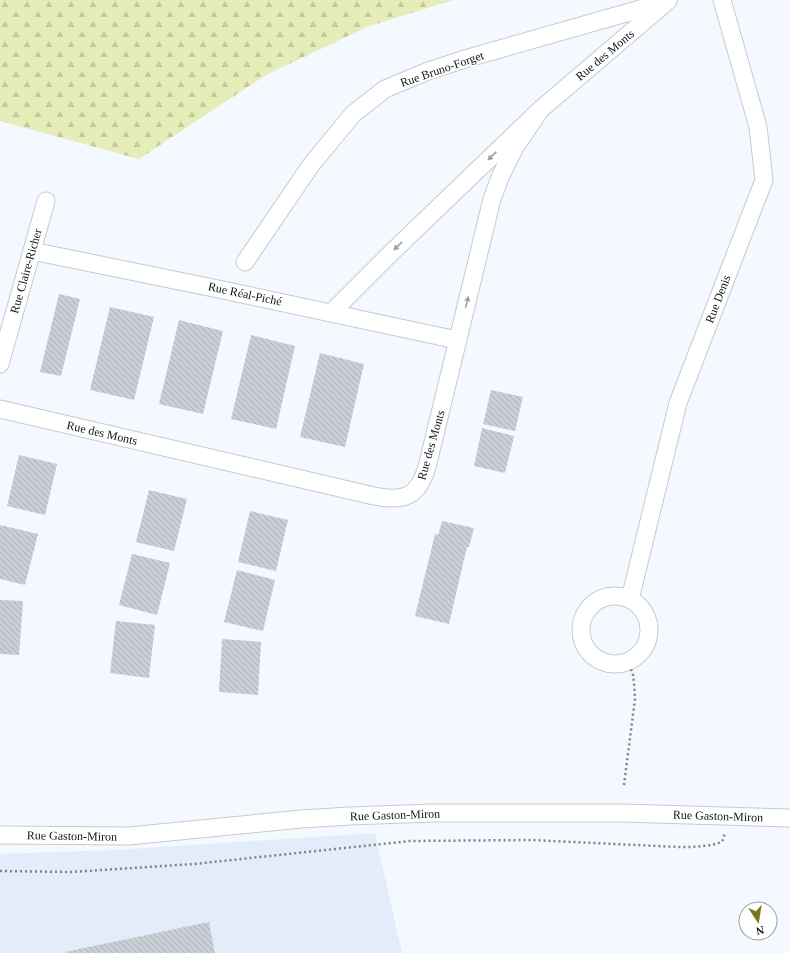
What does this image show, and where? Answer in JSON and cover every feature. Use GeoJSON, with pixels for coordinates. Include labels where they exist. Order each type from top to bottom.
{"type":"FeatureCollection","features":[{"type":"Feature","properties":{"kind":"street","name":"Rue des Monts"},"geometry":{"type":"LineString","coordinates":[[331,313],[391,253],[541,109],[669,0]]}},
{"type":"Feature","properties":{"kind":"street","name":"Rue Bruno-Forget"},"geometry":{"type":"LineString","coordinates":[[245,262],[311,165],[353,114],[385,89],[428,71],[465,59],[669,0]]}},
{"type":"Feature","properties":{"kind":"street","name":"Rue Denis"},"geometry":{"type":"LineString","coordinates":[[630,599],[678,403],[764,180],[758,127],[722,0]]}},
{"type":"Feature","properties":{"kind":"street","name":"Rue des Monts"},"geometry":{"type":"LineString","coordinates":[[0,409],[374,496],[398,499],[410,494],[417,489],[424,475],[492,199],[501,175],[515,147],[541,109]]}},
{"type":"Feature","properties":{"kind":"street","name":"Rue Claire-Richer"},"geometry":{"type":"LineString","coordinates":[[0,364],[46,201]]}},
{"type":"Feature","properties":{"kind":"street","name":"Rue Réal-Piché"},"geometry":{"type":"LineString","coordinates":[[32,251],[458,340]]}},
{"type":"Feature","properties":{"kind":"street"},"geometry":{"type":"LineString","coordinates":[[608,596],[619,596],[630,599],[639,606],[645,614],[649,625],[648,636],[644,647],[637,656],[628,661],[617,664],[595,658],[587,650],[582,640],[581,629],[583,618],[589,608],[597,601],[608,596]]}},
{"type":"Feature","properties":{"kind":"street","name":"Rue Gaston-Miron"},"geometry":{"type":"LineString","coordinates":[[0,835],[129,836],[301,819],[432,813],[622,812],[790,818]]}},
{"type":"Feature","properties":{"kind":"path"},"geometry":{"type":"LineString","coordinates":[[624,785],[635,699],[633,675],[628,661]]}},
{"type":"Feature","properties":{"kind":"path"},"geometry":{"type":"LineString","coordinates":[[0,871],[71,872],[186,865],[410,841],[531,840],[698,847],[714,845],[722,842],[728,816]]}},
{"type":"Feature","properties":{"kind":"shaded area"},"geometry":{"type":"Polygon","coordinates":[[[375,833],[402,953],[0,953],[0,854],[117,850],[375,833]]]}},
{"type":"Feature","properties":{"kind":"green space"},"geometry":{"type":"Polygon","coordinates":[[[0,0],[453,0],[367,27],[266,75],[139,159],[0,121],[0,0]]]}},
{"type":"Feature","properties":{"kind":"building"},"geometry":{"type":"Polygon","coordinates":[[[59,294],[80,299],[61,376],[40,372],[59,294]]]}},
{"type":"Feature","properties":{"kind":"building"},"geometry":{"type":"Polygon","coordinates":[[[110,307],[154,317],[134,400],[90,390],[110,307]]]}},
{"type":"Feature","properties":{"kind":"building"},"geometry":{"type":"Polygon","coordinates":[[[179,320],[223,331],[203,414],[159,404],[179,320]]]}},
{"type":"Feature","properties":{"kind":"building"},"geometry":{"type":"Polygon","coordinates":[[[251,335],[295,346],[276,429],[231,419],[251,335]]]}},
{"type":"Feature","properties":{"kind":"building"},"geometry":{"type":"Polygon","coordinates":[[[320,353],[364,364],[345,447],[300,437],[320,353]]]}},
{"type":"Feature","properties":{"kind":"building"},"geometry":{"type":"Polygon","coordinates":[[[491,390],[523,397],[515,431],[483,424],[491,390]]]}},
{"type":"Feature","properties":{"kind":"building"},"geometry":{"type":"Polygon","coordinates":[[[482,428],[514,436],[505,473],[474,466],[482,428]]]}},
{"type":"Feature","properties":{"kind":"building"},"geometry":{"type":"Polygon","coordinates":[[[19,455],[57,464],[45,515],[7,506],[19,455]]]}},
{"type":"Feature","properties":{"kind":"building"},"geometry":{"type":"Polygon","coordinates":[[[149,490],[187,499],[174,551],[136,542],[149,490]]]}},
{"type":"Feature","properties":{"kind":"building"},"geometry":{"type":"Polygon","coordinates":[[[250,511],[288,520],[276,571],[238,562],[250,511]]]}},
{"type":"Feature","properties":{"kind":"building"},"geometry":{"type":"Polygon","coordinates":[[[442,521],[474,528],[469,547],[467,547],[449,624],[415,616],[435,534],[438,535],[442,521]]]}},
{"type":"Feature","properties":{"kind":"building"},"geometry":{"type":"Polygon","coordinates":[[[0,525],[38,534],[25,585],[0,579],[0,525]]]}},
{"type":"Feature","properties":{"kind":"building"},"geometry":{"type":"Polygon","coordinates":[[[132,554],[170,563],[157,615],[119,605],[132,554]]]}},
{"type":"Feature","properties":{"kind":"building"},"geometry":{"type":"Polygon","coordinates":[[[237,570],[275,580],[263,631],[224,622],[237,570]]]}},
{"type":"Feature","properties":{"kind":"building"},"geometry":{"type":"Polygon","coordinates":[[[0,600],[23,601],[19,655],[0,654],[0,600]]]}},
{"type":"Feature","properties":{"kind":"building"},"geometry":{"type":"Polygon","coordinates":[[[116,621],[155,625],[149,678],[110,673],[116,621]]]}},
{"type":"Feature","properties":{"kind":"building"},"geometry":{"type":"Polygon","coordinates":[[[222,639],[261,642],[258,695],[219,692],[222,639]]]}},
{"type":"Feature","properties":{"kind":"building"},"geometry":{"type":"Polygon","coordinates":[[[209,922],[215,953],[65,952],[209,922]]]}}]}
